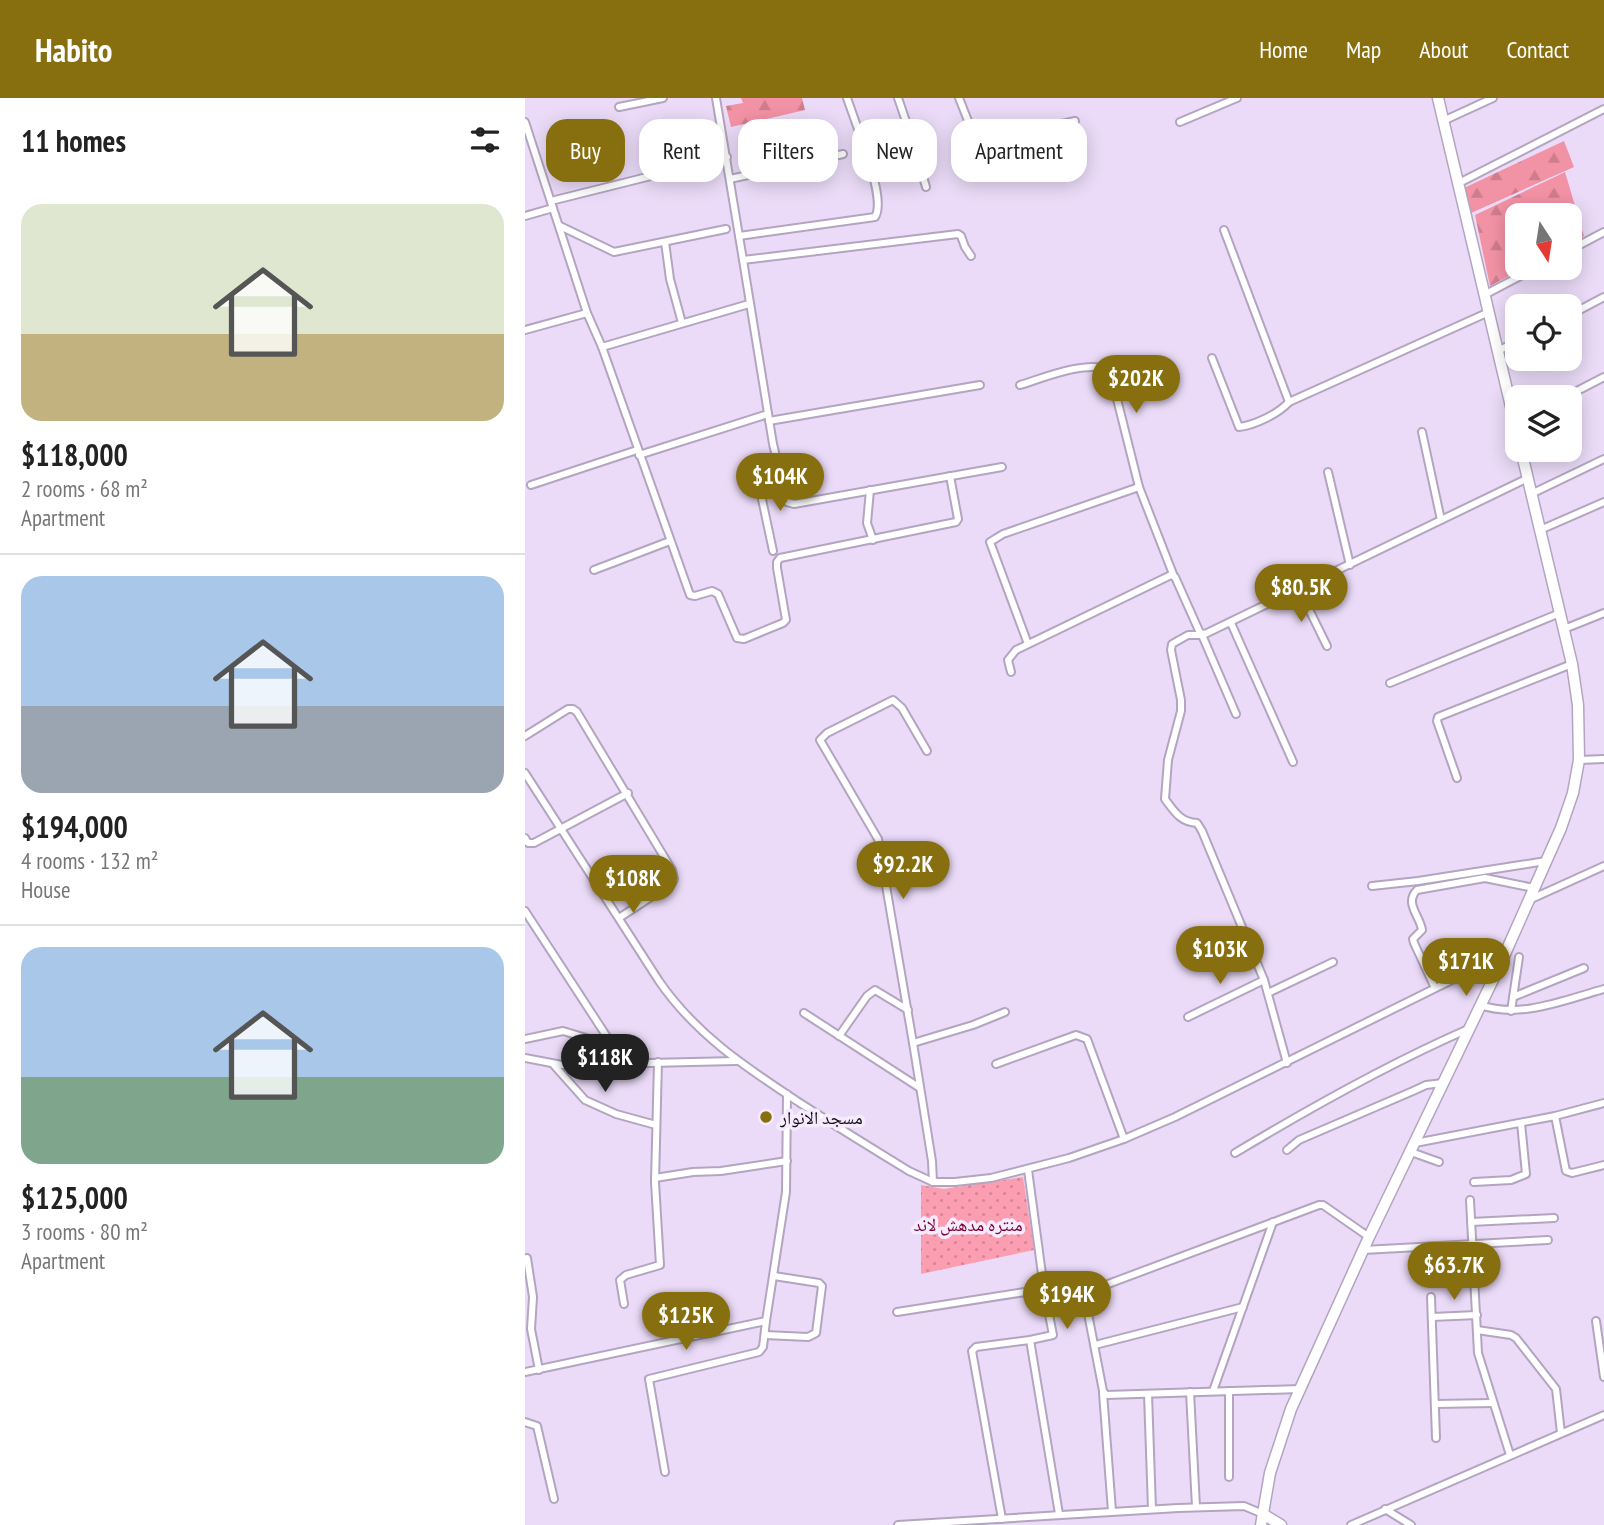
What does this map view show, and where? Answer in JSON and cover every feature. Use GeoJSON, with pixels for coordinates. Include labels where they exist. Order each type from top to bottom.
{"type":"FeatureCollection","features":[{"type":"Feature","properties":{"kind":"main road"},"geometry":{"type":"LineString","coordinates":[[1438,98],[1506,385]]}},
{"type":"Feature","properties":{"kind":"main road"},"geometry":{"type":"LineString","coordinates":[[1281,1525],[1262,1519],[1270,1473],[1282,1430],[1369,1237],[1500,965],[1573,793],[1579,760],[1578,705],[1572,664],[1524,462]]}},
{"type":"Feature","properties":{"kind":"street"},"geometry":{"type":"LineString","coordinates":[[619,107],[663,98]]}},
{"type":"Feature","properties":{"kind":"street"},"geometry":{"type":"LineString","coordinates":[[716,98],[776,457],[785,495],[790,503],[1002,467]]}},
{"type":"Feature","properties":{"kind":"street"},"geometry":{"type":"LineString","coordinates":[[847,98],[854,119]]}},
{"type":"Feature","properties":{"kind":"street"},"geometry":{"type":"LineString","coordinates":[[898,98],[905,119]]}},
{"type":"Feature","properties":{"kind":"street"},"geometry":{"type":"LineString","coordinates":[[959,98],[966,119]]}},
{"type":"Feature","properties":{"kind":"street"},"geometry":{"type":"LineString","coordinates":[[1180,122],[1237,98]]}},
{"type":"Feature","properties":{"kind":"street"},"geometry":{"type":"LineString","coordinates":[[1443,121],[1493,98]]}},
{"type":"Feature","properties":{"kind":"street"},"geometry":{"type":"LineString","coordinates":[[1457,184],[1604,109]]}},
{"type":"Feature","properties":{"kind":"street"},"geometry":{"type":"LineString","coordinates":[[525,122],[527,137],[560,226],[587,313],[602,347],[690,595],[716,592],[734,632],[740,639],[786,620],[777,568],[780,558],[956,522],[958,519],[950,476]]}},
{"type":"Feature","properties":{"kind":"street"},"geometry":{"type":"LineString","coordinates":[[730,179],[843,154]]}},
{"type":"Feature","properties":{"kind":"street"},"geometry":{"type":"LineString","coordinates":[[525,216],[552,205],[727,157]]}},
{"type":"Feature","properties":{"kind":"street"},"geometry":{"type":"LineString","coordinates":[[739,236],[875,217],[879,210],[874,182]]}},
{"type":"Feature","properties":{"kind":"street"},"geometry":{"type":"LineString","coordinates":[[925,182],[926,187]]}},
{"type":"Feature","properties":{"kind":"street"},"geometry":{"type":"LineString","coordinates":[[560,226],[614,252],[726,229]]}},
{"type":"Feature","properties":{"kind":"street"},"geometry":{"type":"LineString","coordinates":[[1224,230],[1257,324],[1289,402]]}},
{"type":"Feature","properties":{"kind":"street"},"geometry":{"type":"LineString","coordinates":[[1582,244],[1604,232]]}},
{"type":"Feature","properties":{"kind":"street"},"geometry":{"type":"LineString","coordinates":[[743,260],[958,234],[971,256]]}},
{"type":"Feature","properties":{"kind":"street"},"geometry":{"type":"LineString","coordinates":[[665,242],[670,279],[682,323]]}},
{"type":"Feature","properties":{"kind":"street"},"geometry":{"type":"LineString","coordinates":[[1484,295],[1513,280]]}},
{"type":"Feature","properties":{"kind":"street"},"geometry":{"type":"LineString","coordinates":[[1582,309],[1604,297]]}},
{"type":"Feature","properties":{"kind":"street"},"geometry":{"type":"LineString","coordinates":[[602,347],[749,304]]}},
{"type":"Feature","properties":{"kind":"street"},"geometry":{"type":"LineString","coordinates":[[1212,358],[1239,427],[1489,312]]}},
{"type":"Feature","properties":{"kind":"street"},"geometry":{"type":"LineString","coordinates":[[525,330],[587,313]]}},
{"type":"Feature","properties":{"kind":"street"},"geometry":{"type":"LineString","coordinates":[[1498,351],[1505,347]]}},
{"type":"Feature","properties":{"kind":"street"},"geometry":{"type":"LineString","coordinates":[[1020,385],[1083,368],[1107,369],[1112,379],[1139,487],[1173,574],[1235,714]]}},
{"type":"Feature","properties":{"kind":"street"},"geometry":{"type":"LineString","coordinates":[[1582,388],[1604,377]]}},
{"type":"Feature","properties":{"kind":"street"},"geometry":{"type":"LineString","coordinates":[[531,485],[638,452],[769,417],[980,385]]}},
{"type":"Feature","properties":{"kind":"street"},"geometry":{"type":"LineString","coordinates":[[1422,432],[1441,520]]}},
{"type":"Feature","properties":{"kind":"street"},"geometry":{"type":"LineString","coordinates":[[773,551],[756,471],[760,463],[776,457]]}},
{"type":"Feature","properties":{"kind":"street"},"geometry":{"type":"LineString","coordinates":[[1531,494],[1604,459]]}},
{"type":"Feature","properties":{"kind":"street"},"geometry":{"type":"LineString","coordinates":[[1328,472],[1350,565]]}},
{"type":"Feature","properties":{"kind":"street"},"geometry":{"type":"LineString","coordinates":[[1287,1062],[1264,980],[1202,831],[1197,823],[1179,817],[1165,799],[1168,760],[1181,711],[1171,650],[1173,644],[1179,639],[1193,634],[1202,635],[1231,623],[1528,478]]}},
{"type":"Feature","properties":{"kind":"street"},"geometry":{"type":"LineString","coordinates":[[1028,644],[990,542],[1025,526],[1139,487]]}},
{"type":"Feature","properties":{"kind":"street"},"geometry":{"type":"LineString","coordinates":[[870,490],[867,523],[873,540]]}},
{"type":"Feature","properties":{"kind":"street"},"geometry":{"type":"LineString","coordinates":[[1540,530],[1604,502]]}},
{"type":"Feature","properties":{"kind":"street"},"geometry":{"type":"LineString","coordinates":[[594,570],[670,541]]}},
{"type":"Feature","properties":{"kind":"street"},"geometry":{"type":"LineString","coordinates":[[1011,672],[1008,660],[1010,655],[1028,644],[1173,574]]}},
{"type":"Feature","properties":{"kind":"street"},"geometry":{"type":"LineString","coordinates":[[1299,589],[1327,646]]}},
{"type":"Feature","properties":{"kind":"street"},"geometry":{"type":"LineString","coordinates":[[1390,683],[1560,612]]}},
{"type":"Feature","properties":{"kind":"street"},"geometry":{"type":"LineString","coordinates":[[1564,629],[1604,613]]}},
{"type":"Feature","properties":{"kind":"street"},"geometry":{"type":"LineString","coordinates":[[1231,623],[1293,762]]}},
{"type":"Feature","properties":{"kind":"street"},"geometry":{"type":"LineString","coordinates":[[1457,778],[1437,721],[1438,717],[1572,664]]}},
{"type":"Feature","properties":{"kind":"street"},"geometry":{"type":"LineString","coordinates":[[927,751],[902,708],[893,700],[827,733],[820,740],[878,839],[908,1010],[933,1182]]}},
{"type":"Feature","properties":{"kind":"street"},"geometry":{"type":"LineString","coordinates":[[525,736],[568,709],[573,709],[628,793],[668,863],[674,880],[619,918]]}},
{"type":"Feature","properties":{"kind":"street"},"geometry":{"type":"LineString","coordinates":[[1579,760],[1604,759]]}},
{"type":"Feature","properties":{"kind":"street"},"geometry":{"type":"LineString","coordinates":[[525,773],[674,1003],[736,1061],[909,1171],[933,1182],[991,1178],[1028,1170],[1124,1139],[1175,1117],[1466,973],[1500,965]]}},
{"type":"Feature","properties":{"kind":"street"},"geometry":{"type":"LineString","coordinates":[[525,838],[527,843],[534,844],[628,793]]}},
{"type":"Feature","properties":{"kind":"street"},"geometry":{"type":"LineString","coordinates":[[1372,886],[1546,861]]}},
{"type":"Feature","properties":{"kind":"street"},"geometry":{"type":"LineString","coordinates":[[1529,900],[1604,866]]}},
{"type":"Feature","properties":{"kind":"street"},"geometry":{"type":"LineString","coordinates":[[1435,988],[1413,943],[1413,939],[1422,930],[1411,902],[1412,895],[1417,890],[1485,878],[1534,888]]}},
{"type":"Feature","properties":{"kind":"street"},"geometry":{"type":"LineString","coordinates":[[525,911],[624,1063]]}},
{"type":"Feature","properties":{"kind":"street"},"geometry":{"type":"LineString","coordinates":[[1511,1011],[1520,957]]}},
{"type":"Feature","properties":{"kind":"street"},"geometry":{"type":"LineString","coordinates":[[1268,993],[1333,962]]}},
{"type":"Feature","properties":{"kind":"street"},"geometry":{"type":"LineString","coordinates":[[1513,997],[1584,968]]}},
{"type":"Feature","properties":{"kind":"street"},"geometry":{"type":"LineString","coordinates":[[1188,1017],[1264,980]]}},
{"type":"Feature","properties":{"kind":"street"},"geometry":{"type":"LineString","coordinates":[[1480,1004],[1495,1010],[1511,1011],[1604,989]]}},
{"type":"Feature","properties":{"kind":"street"},"geometry":{"type":"LineString","coordinates":[[839,1036],[867,996],[875,990],[908,1010]]}},
{"type":"Feature","properties":{"kind":"street"},"geometry":{"type":"LineString","coordinates":[[913,1043],[1005,1012]]}},
{"type":"Feature","properties":{"kind":"street"},"geometry":{"type":"LineString","coordinates":[[804,1013],[920,1088]]}},
{"type":"Feature","properties":{"kind":"street"},"geometry":{"type":"LineString","coordinates":[[1235,1153],[1304,1112],[1429,1046],[1467,1030]]}},
{"type":"Feature","properties":{"kind":"street"},"geometry":{"type":"LineString","coordinates":[[525,1039],[563,1031],[613,1046]]}},
{"type":"Feature","properties":{"kind":"street"},"geometry":{"type":"LineString","coordinates":[[996,1064],[1081,1035],[1087,1039],[1124,1139]]}},
{"type":"Feature","properties":{"kind":"street"},"geometry":{"type":"LineString","coordinates":[[525,1058],[553,1064],[736,1061]]}},
{"type":"Feature","properties":{"kind":"street"},"geometry":{"type":"LineString","coordinates":[[624,1304],[620,1280],[626,1275],[660,1265],[655,1178],[659,1062]]}},
{"type":"Feature","properties":{"kind":"street"},"geometry":{"type":"LineString","coordinates":[[553,1064],[585,1100],[616,1114],[656,1125]]}},
{"type":"Feature","properties":{"kind":"street"},"geometry":{"type":"LineString","coordinates":[[1287,1150],[1299,1140],[1413,1091],[1443,1083]]}},
{"type":"Feature","properties":{"kind":"street"},"geometry":{"type":"LineString","coordinates":[[665,1472],[649,1379],[753,1355],[763,1347],[784,1219],[787,1094]]}},
{"type":"Feature","properties":{"kind":"street"},"geometry":{"type":"LineString","coordinates":[[1413,1147],[1604,1103]]}},
{"type":"Feature","properties":{"kind":"street"},"geometry":{"type":"LineString","coordinates":[[1556,1116],[1566,1171],[1572,1173],[1604,1165]]}},
{"type":"Feature","properties":{"kind":"street"},"geometry":{"type":"LineString","coordinates":[[1474,1182],[1511,1180],[1526,1174],[1521,1123]]}},
{"type":"Feature","properties":{"kind":"street"},"geometry":{"type":"LineString","coordinates":[[1413,1147],[1439,1162]]}},
{"type":"Feature","properties":{"kind":"street"},"geometry":{"type":"LineString","coordinates":[[655,1178],[787,1161]]}},
{"type":"Feature","properties":{"kind":"street"},"geometry":{"type":"LineString","coordinates":[[1007,1521],[972,1350],[976,1347],[1051,1336],[1054,1332],[1044,1289],[1028,1170]]}},
{"type":"Feature","properties":{"kind":"street"},"geometry":{"type":"LineString","coordinates":[[1469,1200],[1474,1245],[1479,1360],[1510,1455]]}},
{"type":"Feature","properties":{"kind":"street"},"geometry":{"type":"LineString","coordinates":[[1048,1305],[1321,1205],[1369,1237]]}},
{"type":"Feature","properties":{"kind":"street"},"geometry":{"type":"LineString","coordinates":[[1471,1222],[1554,1218]]}},
{"type":"Feature","properties":{"kind":"street"},"geometry":{"type":"LineString","coordinates":[[1213,1391],[1273,1222]]}},
{"type":"Feature","properties":{"kind":"street"},"geometry":{"type":"LineString","coordinates":[[1363,1250],[1548,1240]]}},
{"type":"Feature","properties":{"kind":"street"},"geometry":{"type":"LineString","coordinates":[[527,1258],[533,1297],[531,1329],[540,1370]]}},
{"type":"Feature","properties":{"kind":"street"},"geometry":{"type":"LineString","coordinates":[[765,1335],[809,1337],[815,1332],[822,1286],[820,1283],[774,1276]]}},
{"type":"Feature","properties":{"kind":"street"},"geometry":{"type":"LineString","coordinates":[[1439,1277],[1475,1276]]}},
{"type":"Feature","properties":{"kind":"street"},"geometry":{"type":"LineString","coordinates":[[897,1312],[1044,1289]]}},
{"type":"Feature","properties":{"kind":"street"},"geometry":{"type":"LineString","coordinates":[[1084,1293],[1103,1391],[1112,1511]]}},
{"type":"Feature","properties":{"kind":"street"},"geometry":{"type":"LineString","coordinates":[[1431,1297],[1436,1438]]}},
{"type":"Feature","properties":{"kind":"street"},"geometry":{"type":"LineString","coordinates":[[1095,1345],[1243,1307]]}},
{"type":"Feature","properties":{"kind":"street"},"geometry":{"type":"LineString","coordinates":[[1432,1317],[1477,1315]]}},
{"type":"Feature","properties":{"kind":"street"},"geometry":{"type":"LineString","coordinates":[[525,1372],[766,1321]]}},
{"type":"Feature","properties":{"kind":"street"},"geometry":{"type":"LineString","coordinates":[[1596,1321],[1604,1377]]}},
{"type":"Feature","properties":{"kind":"street"},"geometry":{"type":"LineString","coordinates":[[1477,1330],[1516,1338],[1556,1389],[1561,1433]]}},
{"type":"Feature","properties":{"kind":"street"},"geometry":{"type":"LineString","coordinates":[[1030,1340],[1059,1514]]}},
{"type":"Feature","properties":{"kind":"street"},"geometry":{"type":"LineString","coordinates":[[1103,1391],[1110,1395],[1300,1389]]}},
{"type":"Feature","properties":{"kind":"street"},"geometry":{"type":"LineString","coordinates":[[1229,1391],[1229,1477]]}},
{"type":"Feature","properties":{"kind":"street"},"geometry":{"type":"LineString","coordinates":[[1190,1392],[1196,1507]]}},
{"type":"Feature","properties":{"kind":"street"},"geometry":{"type":"LineString","coordinates":[[1147,1394],[1152,1509]]}},
{"type":"Feature","properties":{"kind":"street"},"geometry":{"type":"LineString","coordinates":[[1435,1404],[1493,1404]]}},
{"type":"Feature","properties":{"kind":"street"},"geometry":{"type":"LineString","coordinates":[[1351,1525],[1604,1415]]}},
{"type":"Feature","properties":{"kind":"street"},"geometry":{"type":"LineString","coordinates":[[525,1422],[537,1426],[554,1499]]}},
{"type":"Feature","properties":{"kind":"street"},"geometry":{"type":"LineString","coordinates":[[898,1525],[1007,1521],[1112,1511],[1244,1506],[1262,1519]]}},
{"type":"Feature","properties":{"kind":"street"},"geometry":{"type":"LineString","coordinates":[[1385,1509],[1412,1525]]}},
{"type":"Feature","properties":{"kind":"green space"},"geometry":{"type":"Polygon","coordinates":[[[741,98],[802,98],[805,110],[766,119],[738,119],[738,125],[731,127],[726,106],[743,103],[741,98]]]}},
{"type":"Feature","properties":{"kind":"green space"},"geometry":{"type":"Polygon","coordinates":[[[1564,141],[1574,167],[1471,213],[1464,188],[1564,141]]]}},
{"type":"Feature","properties":{"kind":"green space"},"geometry":{"type":"Polygon","coordinates":[[[1565,172],[1574,203],[1505,203],[1505,278],[1490,286],[1475,215],[1565,172]]]}},
{"type":"Feature","properties":{"kind":"green space","name":"منتره مدهش لاند"},"geometry":{"type":"Polygon","coordinates":[[[1023,1177],[1034,1250],[921,1274],[921,1185],[944,1189],[1023,1177]]]}},
{"type":"Feature","properties":{"kind":"place","name":"مسجد الانوار"},"geometry":{"type":"Point","coordinates":[766,1117]}}]}
